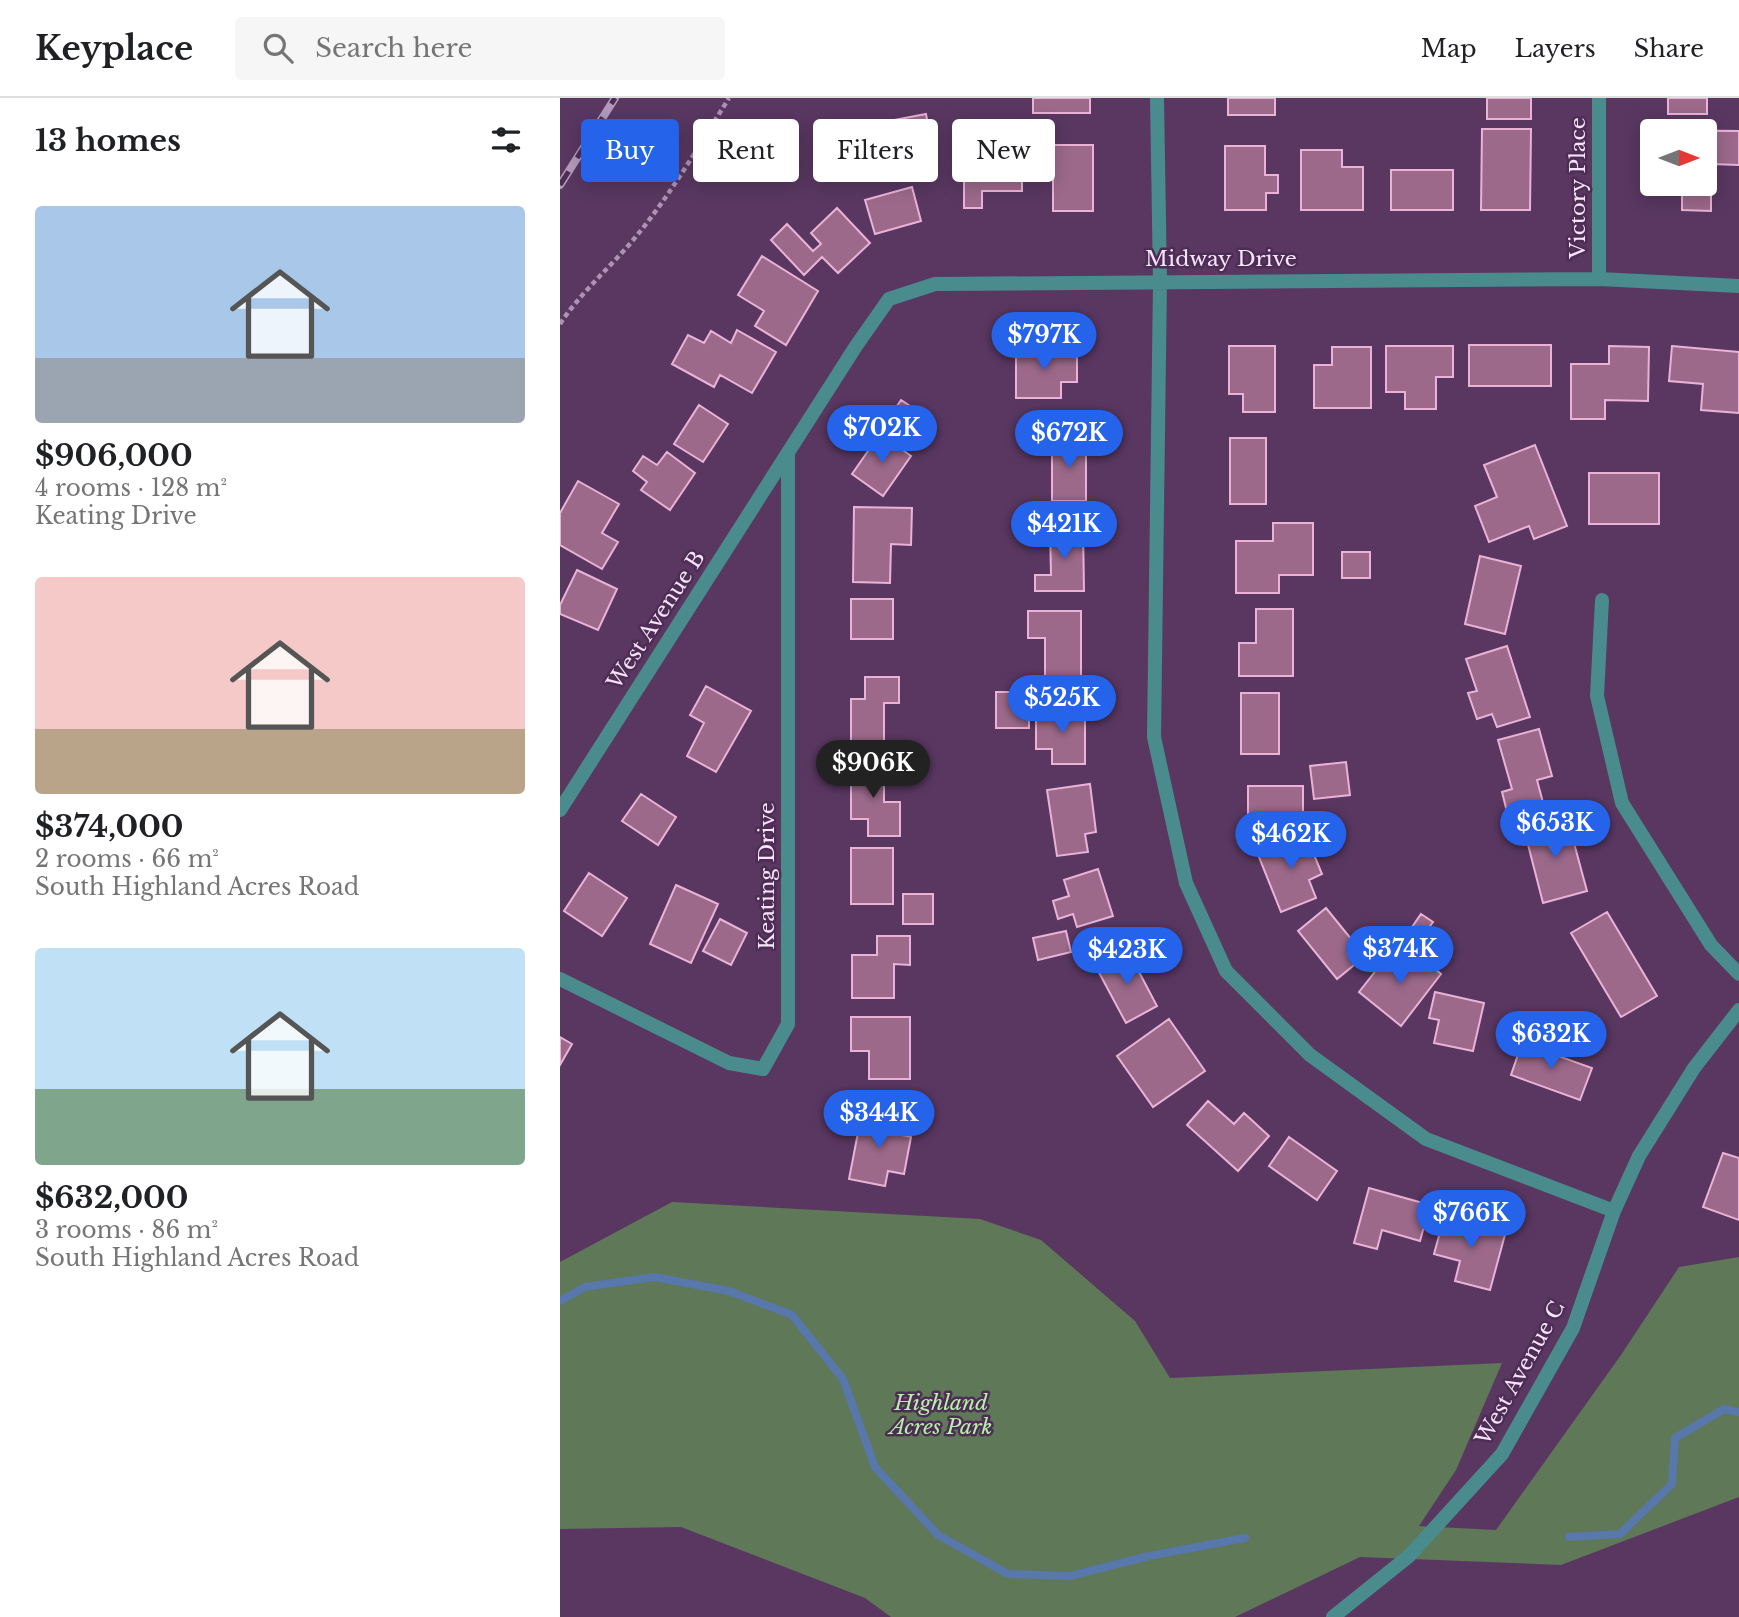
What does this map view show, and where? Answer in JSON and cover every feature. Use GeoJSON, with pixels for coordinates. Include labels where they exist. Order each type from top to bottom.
{"type":"FeatureCollection","features":[{"type":"Feature","properties":{"kind":"street"},"geometry":{"type":"LineString","coordinates":[[1157,98],[1160,281],[1154,737],[1186,883],[1226,971],[1310,1055],[1426,1139],[1615,1211]]}},
{"type":"Feature","properties":{"kind":"street","name":"Victory Place"},"geometry":{"type":"LineString","coordinates":[[1599,279],[1600,98]]}},
{"type":"Feature","properties":{"kind":"street","name":"Midway Drive"},"geometry":{"type":"LineString","coordinates":[[788,452],[856,346],[890,299],[935,284],[1599,279],[1739,286]]}},
{"type":"Feature","properties":{"kind":"street","name":"West Avenue B"},"geometry":{"type":"LineString","coordinates":[[560,810],[788,452]]}},
{"type":"Feature","properties":{"kind":"street","name":"Keating Drive"},"geometry":{"type":"LineString","coordinates":[[560,979],[729,1063],[763,1069],[788,1024],[788,452]]}},
{"type":"Feature","properties":{"kind":"street"},"geometry":{"type":"LineString","coordinates":[[1602,600],[1597,696],[1622,803],[1711,945],[1739,974]]}},
{"type":"Feature","properties":{"kind":"street","name":"West Avenue C"},"geometry":{"type":"LineString","coordinates":[[1333,1617],[1409,1556],[1502,1454],[1573,1328],[1615,1211],[1639,1156],[1694,1068],[1739,1010]]}},
{"type":"Feature","properties":{"kind":"path"},"geometry":{"type":"LineString","coordinates":[[560,324],[570,308],[629,245],[673,187],[729,98]]}},
{"type":"Feature","properties":{"kind":"green space","name":"Highland Acres Park"},"geometry":{"type":"Polygon","coordinates":[[[672,1202],[980,1219],[1041,1240],[1135,1321],[1170,1378],[1502,1363],[1456,1470],[1419,1526],[1496,1530],[1621,1355],[1679,1267],[1739,1257],[1739,1497],[1561,1565],[1360,1557],[1235,1617],[891,1617],[865,1598],[681,1527],[560,1529],[560,1262],[672,1202]]]}},
{"type":"Feature","properties":{"kind":"building"},"geometry":{"type":"Polygon","coordinates":[[[1033,98],[1090,98],[1090,113],[1033,113],[1033,98]]]}},
{"type":"Feature","properties":{"kind":"building"},"geometry":{"type":"Polygon","coordinates":[[[1228,98],[1275,98],[1275,115],[1228,115],[1228,98]]]}},
{"type":"Feature","properties":{"kind":"building"},"geometry":{"type":"Polygon","coordinates":[[[1487,98],[1531,98],[1531,119],[1487,119],[1487,98]]]}},
{"type":"Feature","properties":{"kind":"building"},"geometry":{"type":"Polygon","coordinates":[[[1668,98],[1707,98],[1707,114],[1668,114],[1668,98]]]}},
{"type":"Feature","properties":{"kind":"building"},"geometry":{"type":"Polygon","coordinates":[[[926,114],[927,119],[899,119],[926,114]]]}},
{"type":"Feature","properties":{"kind":"building"},"geometry":{"type":"Polygon","coordinates":[[[1482,129],[1531,129],[1530,210],[1481,210],[1482,129]]]}},
{"type":"Feature","properties":{"kind":"building"},"geometry":{"type":"Polygon","coordinates":[[[1717,131],[1739,131],[1739,165],[1717,164],[1717,131]]]}},
{"type":"Feature","properties":{"kind":"building"},"geometry":{"type":"Polygon","coordinates":[[[1055,145],[1093,145],[1093,211],[1053,211],[1055,145]]]}},
{"type":"Feature","properties":{"kind":"building"},"geometry":{"type":"Polygon","coordinates":[[[1225,146],[1265,146],[1265,175],[1278,175],[1278,193],[1266,193],[1266,210],[1225,210],[1225,146]]]}},
{"type":"Feature","properties":{"kind":"building"},"geometry":{"type":"Polygon","coordinates":[[[1301,150],[1342,150],[1342,167],[1363,167],[1363,210],[1301,210],[1301,150]]]}},
{"type":"Feature","properties":{"kind":"building"},"geometry":{"type":"Polygon","coordinates":[[[1391,170],[1453,170],[1453,210],[1391,210],[1391,170]]]}},
{"type":"Feature","properties":{"kind":"building"},"geometry":{"type":"Polygon","coordinates":[[[964,182],[1022,182],[1022,191],[982,191],[982,208],[964,208],[964,182]]]}},
{"type":"Feature","properties":{"kind":"building"},"geometry":{"type":"Polygon","coordinates":[[[912,187],[921,221],[875,234],[865,200],[912,187]]]}},
{"type":"Feature","properties":{"kind":"building"},"geometry":{"type":"Polygon","coordinates":[[[1682,196],[1711,196],[1711,211],[1682,210],[1682,196]]]}},
{"type":"Feature","properties":{"kind":"building"},"geometry":{"type":"Polygon","coordinates":[[[837,208],[870,243],[838,273],[822,257],[804,275],[771,240],[787,224],[813,251],[821,244],[811,233],[837,208]]]}},
{"type":"Feature","properties":{"kind":"building"},"geometry":{"type":"Polygon","coordinates":[[[762,256],[818,291],[786,345],[755,326],[764,311],[738,295],[762,256]]]}},
{"type":"Feature","properties":{"kind":"building"},"geometry":{"type":"Polygon","coordinates":[[[737,330],[776,352],[752,393],[720,375],[714,387],[672,364],[688,335],[704,343],[711,331],[731,343],[737,330]]]}},
{"type":"Feature","properties":{"kind":"building"},"geometry":{"type":"Polygon","coordinates":[[[1469,345],[1551,345],[1551,386],[1469,386],[1469,345]]]}},
{"type":"Feature","properties":{"kind":"building"},"geometry":{"type":"Polygon","coordinates":[[[1229,346],[1275,346],[1275,412],[1243,412],[1243,394],[1229,394],[1229,346]]]}},
{"type":"Feature","properties":{"kind":"building"},"geometry":{"type":"Polygon","coordinates":[[[1386,346],[1453,346],[1453,377],[1436,377],[1436,409],[1405,409],[1405,392],[1386,392],[1386,346]]]}},
{"type":"Feature","properties":{"kind":"building"},"geometry":{"type":"Polygon","coordinates":[[[1609,346],[1649,347],[1648,401],[1605,400],[1605,419],[1571,419],[1571,364],[1609,364],[1609,346]]]}},
{"type":"Feature","properties":{"kind":"building"},"geometry":{"type":"Polygon","coordinates":[[[1672,346],[1739,352],[1739,413],[1701,410],[1703,384],[1669,381],[1672,346]]]}},
{"type":"Feature","properties":{"kind":"building"},"geometry":{"type":"Polygon","coordinates":[[[1332,347],[1371,347],[1371,408],[1314,408],[1314,365],[1332,365],[1332,347]]]}},
{"type":"Feature","properties":{"kind":"building"},"geometry":{"type":"Polygon","coordinates":[[[1016,349],[1077,349],[1077,382],[1061,382],[1061,398],[1016,398],[1016,349]]]}},
{"type":"Feature","properties":{"kind":"building"},"geometry":{"type":"Polygon","coordinates":[[[901,400],[927,417],[909,445],[882,428],[901,400]]]}},
{"type":"Feature","properties":{"kind":"building"},"geometry":{"type":"Polygon","coordinates":[[[699,405],[728,424],[703,462],[674,444],[699,405]]]}},
{"type":"Feature","properties":{"kind":"building"},"geometry":{"type":"Polygon","coordinates":[[[880,434],[911,456],[883,496],[852,474],[880,434]]]}},
{"type":"Feature","properties":{"kind":"building"},"geometry":{"type":"Polygon","coordinates":[[[1230,438],[1266,438],[1266,504],[1230,504],[1230,438]]]}},
{"type":"Feature","properties":{"kind":"building"},"geometry":{"type":"Polygon","coordinates":[[[1052,440],[1086,440],[1086,501],[1052,501],[1052,440]]]}},
{"type":"Feature","properties":{"kind":"building"},"geometry":{"type":"Polygon","coordinates":[[[1535,445],[1567,526],[1534,539],[1529,526],[1489,542],[1475,506],[1497,497],[1484,465],[1535,445]]]}},
{"type":"Feature","properties":{"kind":"building"},"geometry":{"type":"Polygon","coordinates":[[[667,452],[695,473],[670,510],[641,490],[647,482],[633,471],[643,456],[657,465],[667,452]]]}},
{"type":"Feature","properties":{"kind":"building"},"geometry":{"type":"Polygon","coordinates":[[[1589,473],[1659,473],[1659,524],[1589,524],[1589,473]]]}},
{"type":"Feature","properties":{"kind":"building"},"geometry":{"type":"Polygon","coordinates":[[[578,481],[619,504],[602,533],[618,542],[602,569],[560,545],[560,513],[578,481]]]}},
{"type":"Feature","properties":{"kind":"building"},"geometry":{"type":"Polygon","coordinates":[[[854,507],[912,508],[911,545],[891,544],[890,583],[853,582],[854,507]]]}},
{"type":"Feature","properties":{"kind":"building"},"geometry":{"type":"Polygon","coordinates":[[[1273,523],[1313,523],[1313,575],[1279,575],[1279,593],[1236,593],[1236,541],[1273,541],[1273,523]]]}},
{"type":"Feature","properties":{"kind":"building"},"geometry":{"type":"Polygon","coordinates":[[[1050,526],[1083,526],[1084,591],[1035,591],[1035,575],[1051,575],[1050,526]]]}},
{"type":"Feature","properties":{"kind":"building"},"geometry":{"type":"Polygon","coordinates":[[[1342,552],[1370,552],[1370,578],[1342,578],[1342,552]]]}},
{"type":"Feature","properties":{"kind":"building"},"geometry":{"type":"Polygon","coordinates":[[[1480,556],[1521,566],[1505,634],[1465,624],[1480,556]]]}},
{"type":"Feature","properties":{"kind":"building"},"geometry":{"type":"Polygon","coordinates":[[[577,570],[617,589],[598,630],[560,614],[560,605],[577,570]]]}},
{"type":"Feature","properties":{"kind":"building"},"geometry":{"type":"Polygon","coordinates":[[[851,599],[893,599],[893,639],[851,639],[851,599]]]}},
{"type":"Feature","properties":{"kind":"building"},"geometry":{"type":"Polygon","coordinates":[[[1256,609],[1293,609],[1293,676],[1239,676],[1239,643],[1256,643],[1256,609]]]}},
{"type":"Feature","properties":{"kind":"building"},"geometry":{"type":"Polygon","coordinates":[[[1028,611],[1081,611],[1081,676],[1045,676],[1045,638],[1028,638],[1028,611]]]}},
{"type":"Feature","properties":{"kind":"building"},"geometry":{"type":"Polygon","coordinates":[[[1507,646],[1530,717],[1497,727],[1492,714],[1477,719],[1468,693],[1477,691],[1466,659],[1507,646]]]}},
{"type":"Feature","properties":{"kind":"building"},"geometry":{"type":"Polygon","coordinates":[[[865,677],[899,677],[899,703],[884,703],[884,750],[851,750],[851,699],[865,699],[865,677]]]}},
{"type":"Feature","properties":{"kind":"building"},"geometry":{"type":"Polygon","coordinates":[[[706,686],[751,711],[716,772],[687,756],[704,723],[690,715],[706,686]]]}},
{"type":"Feature","properties":{"kind":"building"},"geometry":{"type":"Polygon","coordinates":[[[996,692],[1029,692],[1029,728],[996,728],[996,692]]]}},
{"type":"Feature","properties":{"kind":"building"},"geometry":{"type":"Polygon","coordinates":[[[1241,693],[1279,693],[1279,754],[1241,754],[1241,693]]]}},
{"type":"Feature","properties":{"kind":"building"},"geometry":{"type":"Polygon","coordinates":[[[1036,709],[1085,709],[1085,764],[1052,764],[1052,749],[1036,749],[1036,709]]]}},
{"type":"Feature","properties":{"kind":"building"},"geometry":{"type":"Polygon","coordinates":[[[1539,729],[1552,776],[1537,780],[1545,810],[1509,820],[1502,792],[1512,789],[1498,740],[1539,729]]]}},
{"type":"Feature","properties":{"kind":"building"},"geometry":{"type":"Polygon","coordinates":[[[851,762],[884,762],[884,802],[900,802],[900,836],[868,836],[868,819],[851,819],[851,762]]]}},
{"type":"Feature","properties":{"kind":"building"},"geometry":{"type":"Polygon","coordinates":[[[1346,762],[1350,795],[1314,799],[1310,766],[1346,762]]]}},
{"type":"Feature","properties":{"kind":"building"},"geometry":{"type":"Polygon","coordinates":[[[1090,784],[1096,832],[1085,834],[1088,852],[1057,856],[1047,790],[1090,784]]]}},
{"type":"Feature","properties":{"kind":"building"},"geometry":{"type":"Polygon","coordinates":[[[1248,786],[1303,786],[1303,824],[1248,824],[1248,786]]]}},
{"type":"Feature","properties":{"kind":"building"},"geometry":{"type":"Polygon","coordinates":[[[641,794],[676,817],[658,845],[622,821],[641,794]]]}},
{"type":"Feature","properties":{"kind":"building"},"geometry":{"type":"Polygon","coordinates":[[[1567,817],[1587,891],[1543,903],[1524,829],[1567,817]]]}},
{"type":"Feature","properties":{"kind":"building"},"geometry":{"type":"Polygon","coordinates":[[[1305,833],[1322,874],[1309,880],[1316,898],[1281,912],[1257,852],[1305,833]]]}},
{"type":"Feature","properties":{"kind":"building"},"geometry":{"type":"Polygon","coordinates":[[[851,848],[893,848],[893,904],[851,904],[851,848]]]}},
{"type":"Feature","properties":{"kind":"building"},"geometry":{"type":"Polygon","coordinates":[[[1098,869],[1113,916],[1077,927],[1073,914],[1058,919],[1053,901],[1069,896],[1064,880],[1098,869]]]}},
{"type":"Feature","properties":{"kind":"building"},"geometry":{"type":"Polygon","coordinates":[[[589,873],[627,898],[602,936],[564,911],[589,873]]]}},
{"type":"Feature","properties":{"kind":"building"},"geometry":{"type":"Polygon","coordinates":[[[676,885],[718,904],[691,963],[650,944],[676,885]]]}},
{"type":"Feature","properties":{"kind":"building"},"geometry":{"type":"Polygon","coordinates":[[[903,894],[933,894],[933,924],[903,924],[903,894]]]}},
{"type":"Feature","properties":{"kind":"building"},"geometry":{"type":"Polygon","coordinates":[[[1326,908],[1365,956],[1337,979],[1298,931],[1326,908]]]}},
{"type":"Feature","properties":{"kind":"building"},"geometry":{"type":"Polygon","coordinates":[[[1607,912],[1657,996],[1621,1017],[1571,933],[1607,912]]]}},
{"type":"Feature","properties":{"kind":"building"},"geometry":{"type":"Polygon","coordinates":[[[1421,914],[1433,922],[1421,938],[1410,930],[1421,914]]]}},
{"type":"Feature","properties":{"kind":"building"},"geometry":{"type":"Polygon","coordinates":[[[720,919],[747,933],[731,965],[703,951],[720,919]]]}},
{"type":"Feature","properties":{"kind":"building"},"geometry":{"type":"Polygon","coordinates":[[[1066,931],[1071,952],[1038,960],[1033,938],[1066,931]]]}},
{"type":"Feature","properties":{"kind":"building"},"geometry":{"type":"Polygon","coordinates":[[[877,936],[910,936],[910,965],[894,964],[894,998],[852,998],[852,955],[877,955],[877,936]]]}},
{"type":"Feature","properties":{"kind":"building"},"geometry":{"type":"Polygon","coordinates":[[[1128,951],[1157,1006],[1126,1023],[1096,967],[1128,951]]]}},
{"type":"Feature","properties":{"kind":"building"},"geometry":{"type":"Polygon","coordinates":[[[1413,951],[1441,974],[1401,1026],[1359,992],[1389,954],[1402,964],[1413,951]]]}},
{"type":"Feature","properties":{"kind":"building"},"geometry":{"type":"Polygon","coordinates":[[[1435,992],[1484,1003],[1473,1051],[1434,1043],[1439,1020],[1429,1018],[1435,992]]]}},
{"type":"Feature","properties":{"kind":"building"},"geometry":{"type":"Polygon","coordinates":[[[851,1017],[910,1017],[910,1079],[869,1079],[869,1051],[851,1051],[851,1017]]]}},
{"type":"Feature","properties":{"kind":"building"},"geometry":{"type":"Polygon","coordinates":[[[1169,1019],[1205,1071],[1153,1107],[1117,1056],[1169,1019]]]}},
{"type":"Feature","properties":{"kind":"building"},"geometry":{"type":"Polygon","coordinates":[[[560,1037],[572,1044],[560,1065],[560,1037]]]}},
{"type":"Feature","properties":{"kind":"building"},"geometry":{"type":"Polygon","coordinates":[[[1522,1043],[1592,1068],[1580,1100],[1511,1075],[1522,1043]]]}},
{"type":"Feature","properties":{"kind":"building"},"geometry":{"type":"Polygon","coordinates":[[[1208,1101],[1234,1124],[1244,1113],[1269,1136],[1238,1171],[1187,1125],[1208,1101]]]}},
{"type":"Feature","properties":{"kind":"building"},"geometry":{"type":"Polygon","coordinates":[[[862,1112],[899,1119],[896,1134],[911,1137],[904,1174],[888,1171],[885,1186],[849,1179],[862,1112]]]}},
{"type":"Feature","properties":{"kind":"building"},"geometry":{"type":"Polygon","coordinates":[[[1289,1137],[1337,1171],[1317,1200],[1269,1166],[1289,1137]]]}},
{"type":"Feature","properties":{"kind":"building"},"geometry":{"type":"Polygon","coordinates":[[[1723,1153],[1739,1158],[1739,1220],[1703,1207],[1723,1153]]]}},
{"type":"Feature","properties":{"kind":"building"},"geometry":{"type":"Polygon","coordinates":[[[1369,1188],[1430,1205],[1420,1241],[1382,1230],[1377,1249],[1354,1243],[1369,1188]]]}},
{"type":"Feature","properties":{"kind":"building"},"geometry":{"type":"Polygon","coordinates":[[[1445,1214],[1506,1231],[1490,1290],[1455,1281],[1460,1261],[1434,1254],[1445,1214]]]}},
{"type":"Feature","properties":{"kind":"waterway"},"geometry":{"type":"LineString","coordinates":[[560,1301],[585,1287],[654,1277],[729,1291],[792,1315],[843,1379],[875,1467],[938,1535],[1008,1574],[1070,1576],[1149,1556],[1245,1538]]}},
{"type":"Feature","properties":{"kind":"waterway"},"geometry":{"type":"LineString","coordinates":[[1569,1537],[1620,1534],[1672,1484],[1675,1438],[1724,1409],[1739,1412]]}},
{"type":"Feature","properties":{"kind":"railway"},"geometry":{"type":"LineString","coordinates":[[560,185],[615,98]]}}]}
